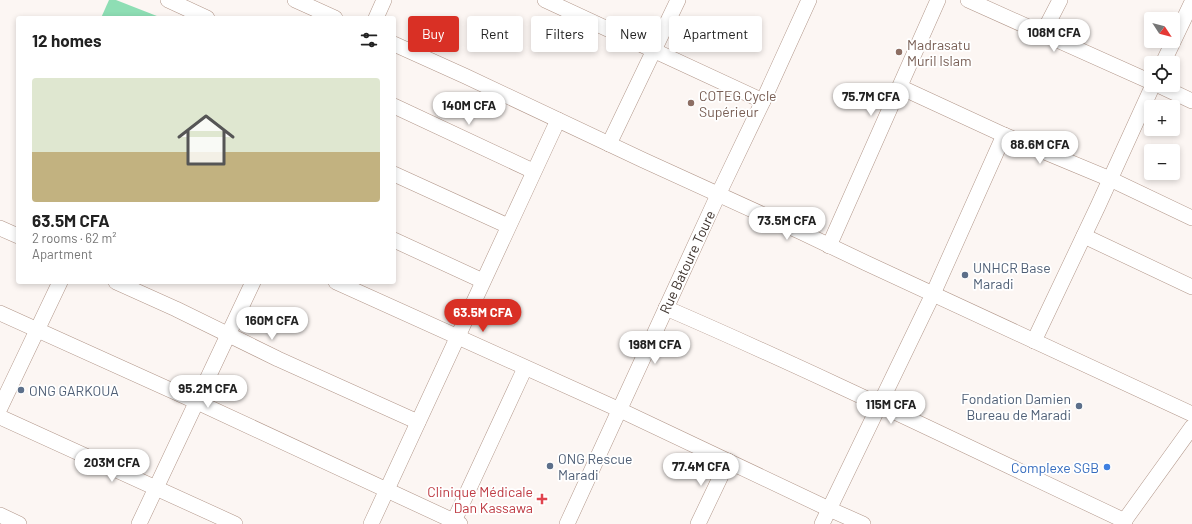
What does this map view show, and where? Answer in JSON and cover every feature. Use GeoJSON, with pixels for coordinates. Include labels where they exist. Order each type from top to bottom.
{"type":"FeatureCollection","features":[{"type":"Feature","properties":{"kind":"street"},"geometry":{"type":"LineString","coordinates":[[170,0],[203,16]]}},
{"type":"Feature","properties":{"kind":"street"},"geometry":{"type":"LineString","coordinates":[[295,0],[331,16]]}},
{"type":"Feature","properties":{"kind":"street"},"geometry":{"type":"LineString","coordinates":[[377,16],[384,0]]}},
{"type":"Feature","properties":{"kind":"street"},"geometry":{"type":"LineString","coordinates":[[545,0],[606,29]]}},
{"type":"Feature","properties":{"kind":"street"},"geometry":{"type":"LineString","coordinates":[[661,36],[678,0]]}},
{"type":"Feature","properties":{"kind":"street","name":"Rue Batoure Toure"},"geometry":{"type":"LineString","coordinates":[[567,524],[809,0]]}},
{"type":"Feature","properties":{"kind":"street"},"geometry":{"type":"LineString","coordinates":[[829,246],[938,0]]}},
{"type":"Feature","properties":{"kind":"street"},"geometry":{"type":"LineString","coordinates":[[968,0],[1144,79]]}},
{"type":"Feature","properties":{"kind":"street"},"geometry":{"type":"LineString","coordinates":[[1043,33],[1060,0]]}},
{"type":"Feature","properties":{"kind":"street"},"geometry":{"type":"LineString","coordinates":[[1166,56],[1192,2]]}},
{"type":"Feature","properties":{"kind":"street"},"geometry":{"type":"LineString","coordinates":[[396,45],[1192,414]]}},
{"type":"Feature","properties":{"kind":"street"},"geometry":{"type":"LineString","coordinates":[[609,144],[654,52]]}},
{"type":"Feature","properties":{"kind":"street"},"geometry":{"type":"LineString","coordinates":[[656,52],[763,101]]}},
{"type":"Feature","properties":{"kind":"street"},"geometry":{"type":"LineString","coordinates":[[900,87],[1004,135],[1110,180],[1192,218]]}},
{"type":"Feature","properties":{"kind":"street"},"geometry":{"type":"LineString","coordinates":[[1034,341],[1150,92]]}},
{"type":"Feature","properties":{"kind":"street"},"geometry":{"type":"LineString","coordinates":[[1173,92],[1192,101]]}},
{"type":"Feature","properties":{"kind":"street"},"geometry":{"type":"LineString","coordinates":[[396,107],[534,171]]}},
{"type":"Feature","properties":{"kind":"street"},"geometry":{"type":"LineString","coordinates":[[371,524],[558,120]]}},
{"type":"Feature","properties":{"kind":"street"},"geometry":{"type":"LineString","coordinates":[[822,524],[933,294],[1004,135]]}},
{"type":"Feature","properties":{"kind":"street"},"geometry":{"type":"LineString","coordinates":[[396,175],[508,226]]}},
{"type":"Feature","properties":{"kind":"street"},"geometry":{"type":"LineString","coordinates":[[0,228],[16,235]]}},
{"type":"Feature","properties":{"kind":"street"},"geometry":{"type":"LineString","coordinates":[[1084,236],[1192,287]]}},
{"type":"Feature","properties":{"kind":"street"},"geometry":{"type":"LineString","coordinates":[[396,241],[483,281]]}},
{"type":"Feature","properties":{"kind":"street"},"geometry":{"type":"LineString","coordinates":[[0,408],[59,284]]}},
{"type":"Feature","properties":{"kind":"street"},"geometry":{"type":"LineString","coordinates":[[120,284],[176,309],[278,359],[418,422]]}},
{"type":"Feature","properties":{"kind":"street"},"geometry":{"type":"LineString","coordinates":[[139,524],[251,284]]}},
{"type":"Feature","properties":{"kind":"street"},"geometry":{"type":"LineString","coordinates":[[340,284],[620,410],[829,510],[862,524]]}},
{"type":"Feature","properties":{"kind":"street"},"geometry":{"type":"LineString","coordinates":[[666,308],[880,404],[1123,522],[1192,427]]}},
{"type":"Feature","properties":{"kind":"street"},"geometry":{"type":"LineString","coordinates":[[0,312],[457,523],[525,368]]}},
{"type":"Feature","properties":{"kind":"street"},"geometry":{"type":"LineString","coordinates":[[0,417],[235,524]]}},
{"type":"Feature","properties":{"kind":"street"},"geometry":{"type":"LineString","coordinates":[[698,524],[728,462]]}},
{"type":"Feature","properties":{"kind":"street"},"geometry":{"type":"LineString","coordinates":[[0,516],[19,524]]}},
{"type":"Feature","properties":{"kind":"green space"},"geometry":{"type":"Polygon","coordinates":[[[109,0],[116,0],[157,16],[102,16],[109,0]]]}},
{"type":"Feature","properties":{"kind":"place","name":"Madrasatu Muril Islam"},"geometry":{"type":"Point","coordinates":[899,52]}},
{"type":"Feature","properties":{"kind":"place","name":"COTEG Cycle Supérieur"},"geometry":{"type":"Point","coordinates":[691,103]}},
{"type":"Feature","properties":{"kind":"place","name":"UNHCR Base Maradi"},"geometry":{"type":"Point","coordinates":[965,275]}},
{"type":"Feature","properties":{"kind":"place","name":"ONG GARKOUA"},"geometry":{"type":"Point","coordinates":[21,390]}},
{"type":"Feature","properties":{"kind":"place","name":"Fondation Damien Bureau de Maradi"},"geometry":{"type":"Point","coordinates":[1079,406]}},
{"type":"Feature","properties":{"kind":"place","name":"ONG Rescue Maradi"},"geometry":{"type":"Point","coordinates":[550,466]}},
{"type":"Feature","properties":{"kind":"place","name":"Complexe SGB"},"geometry":{"type":"Point","coordinates":[1107,467]}},
{"type":"Feature","properties":{"kind":"place","name":"Clinique Médicale Dan Kassawa"},"geometry":{"type":"Point","coordinates":[542,499]}}]}
